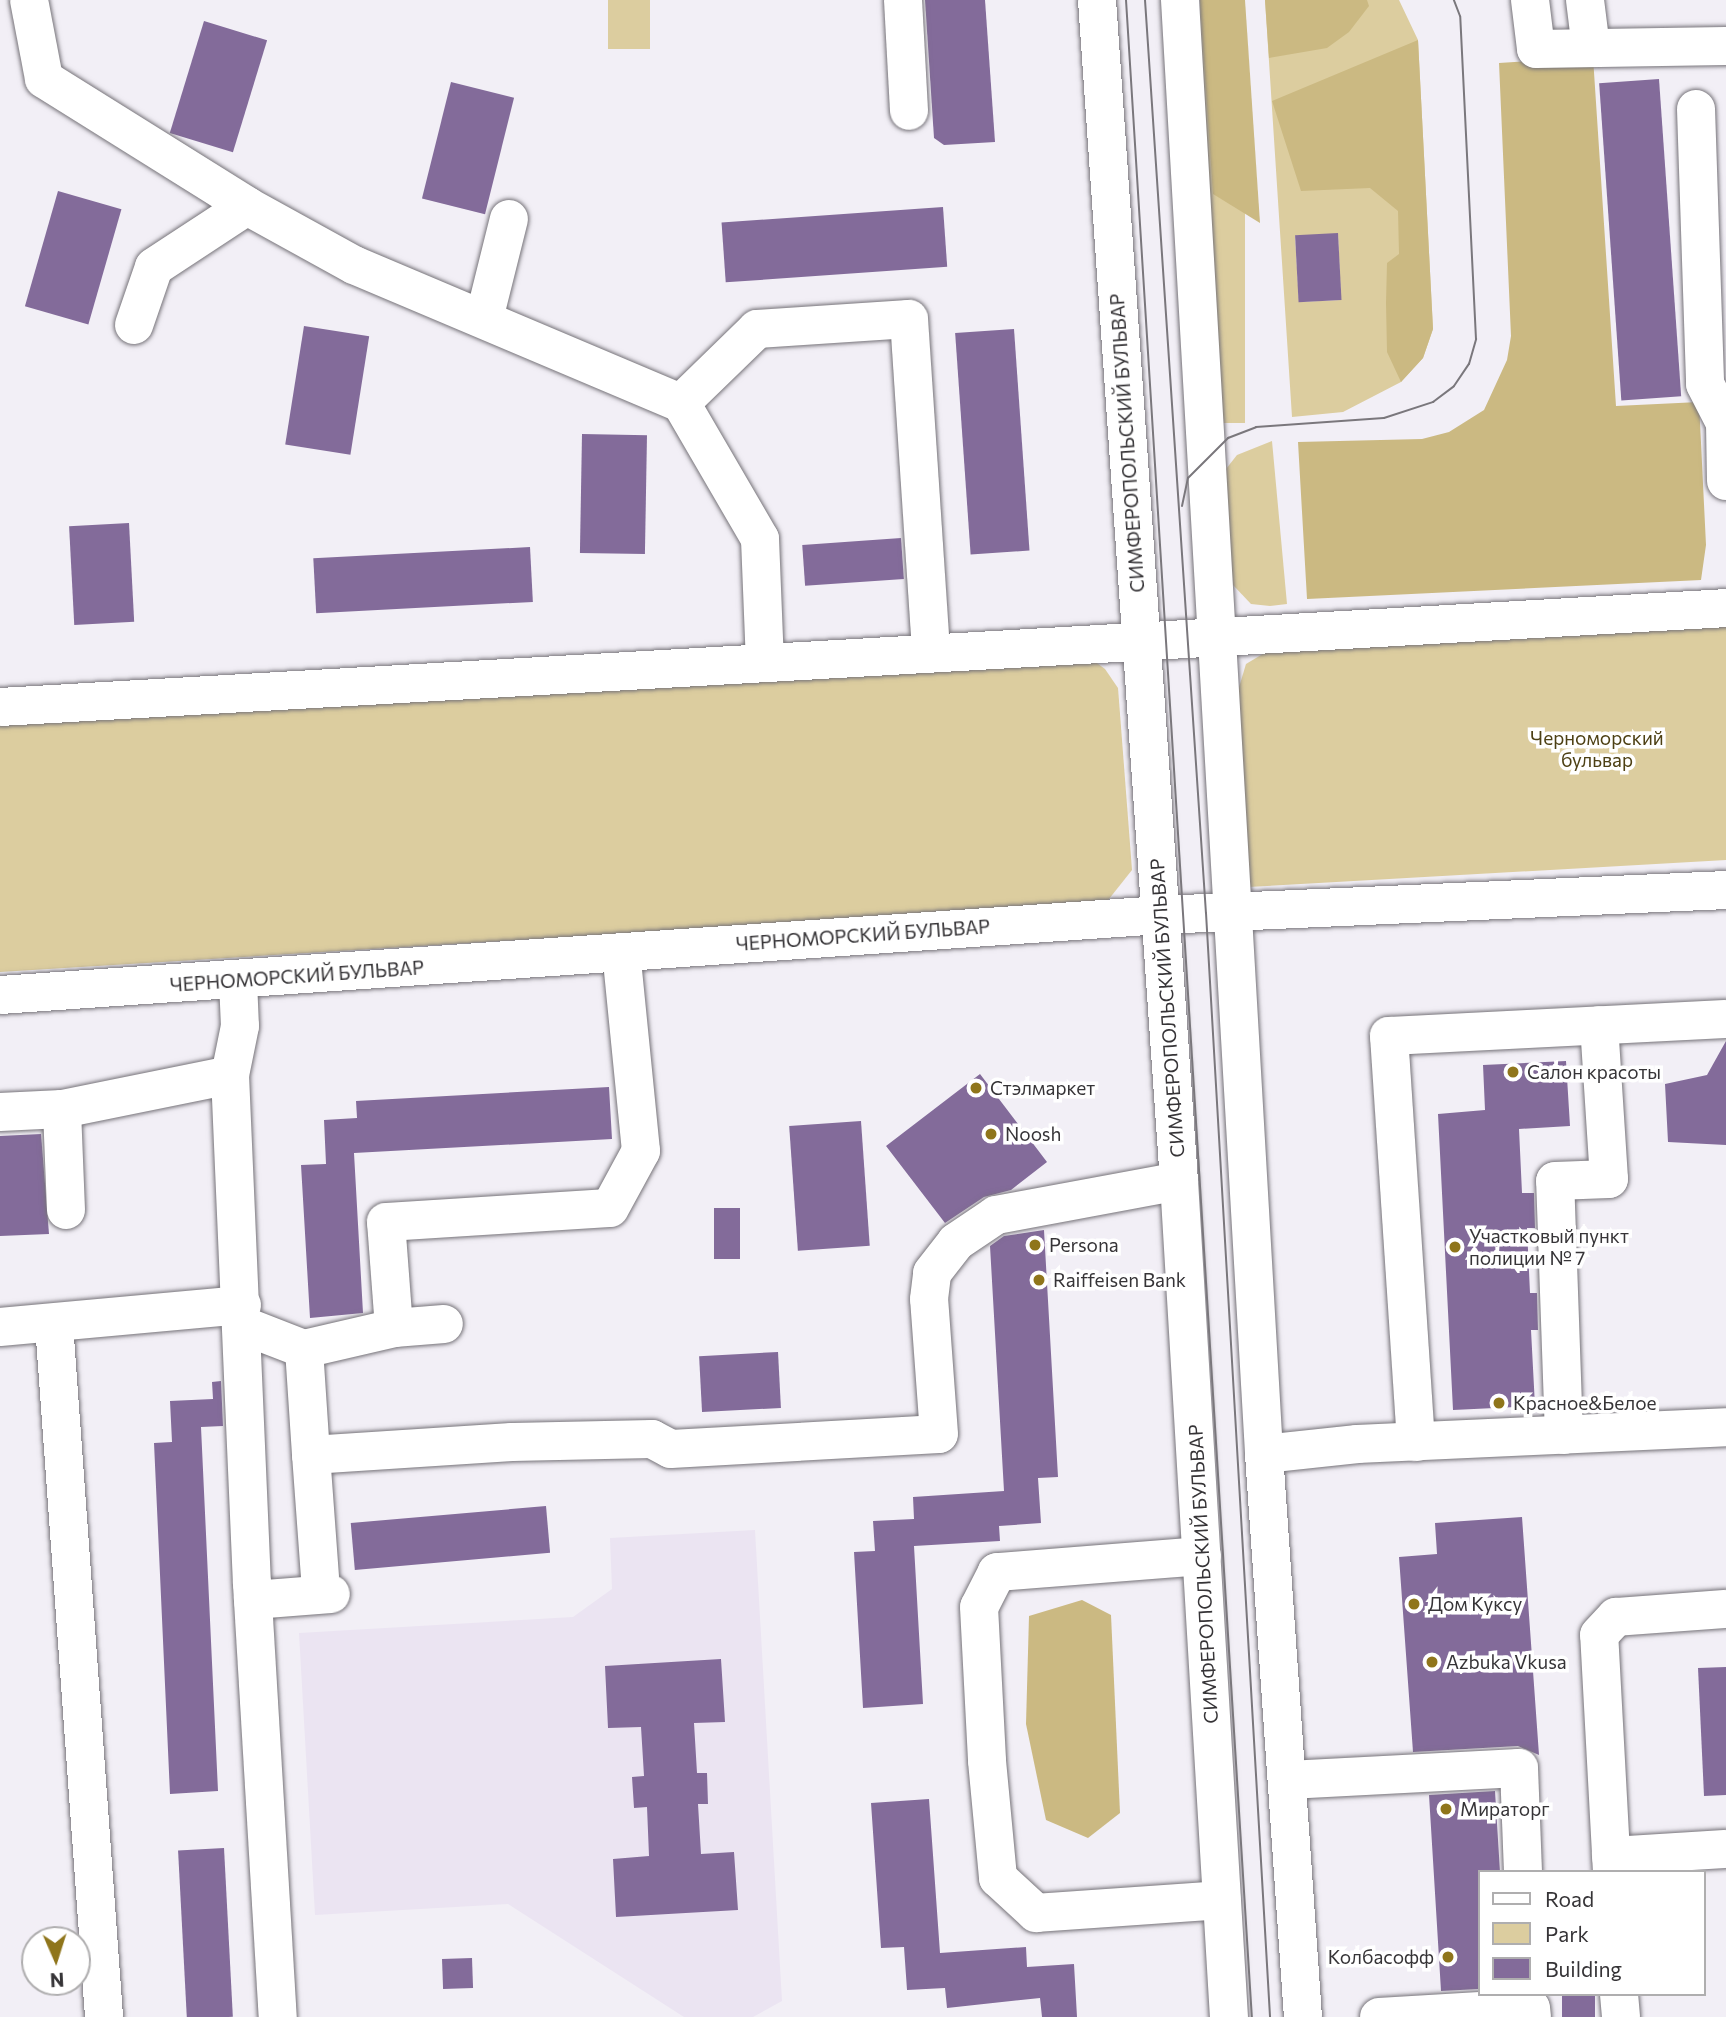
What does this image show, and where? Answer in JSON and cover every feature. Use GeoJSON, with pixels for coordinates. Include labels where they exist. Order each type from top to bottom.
{"type":"FeatureCollection","features":[{"type":"Feature","properties":{"kind":"main road"},"geometry":{"type":"LineString","coordinates":[[903,0],[909,111]]}},
{"type":"Feature","properties":{"kind":"main road","name":"СИМФЕРОПОЛЬСКИЙ БУЛЬВАР"},"geometry":{"type":"LineString","coordinates":[[1097,0],[1179,1181],[1229,2017]]}},
{"type":"Feature","properties":{"kind":"main road"},"geometry":{"type":"LineString","coordinates":[[1180,0],[1235,912],[1264,1454],[1303,2017]]}},
{"type":"Feature","properties":{"kind":"main road"},"geometry":{"type":"LineString","coordinates":[[1530,0],[1536,49],[1726,46]]}},
{"type":"Feature","properties":{"kind":"main road"},"geometry":{"type":"LineString","coordinates":[[1585,0],[1591,48]]}},
{"type":"Feature","properties":{"kind":"main road"},"geometry":{"type":"LineString","coordinates":[[20,9],[44,79],[247,206],[354,265],[681,403],[760,539],[765,663]]}},
{"type":"Feature","properties":{"kind":"main road"},"geometry":{"type":"LineString","coordinates":[[1696,109],[1705,384],[1725,423],[1726,481]]}},
{"type":"Feature","properties":{"kind":"main road"},"geometry":{"type":"LineString","coordinates":[[134,324],[154,267],[247,206]]}},
{"type":"Feature","properties":{"kind":"main road"},"geometry":{"type":"LineString","coordinates":[[484,319],[509,219]]}},
{"type":"Feature","properties":{"kind":"main road"},"geometry":{"type":"LineString","coordinates":[[681,403],[757,329],[909,319],[930,653]]}},
{"type":"Feature","properties":{"kind":"main road"},"geometry":{"type":"LineString","coordinates":[[0,707],[930,653],[1140,644],[1726,608]]}},
{"type":"Feature","properties":{"kind":"main road","name":"ЧЕРНОМОРСКИЙ БУЛЬВАР"},"geometry":{"type":"LineString","coordinates":[[0,995],[238,981],[1161,915],[1726,890]]}},
{"type":"Feature","properties":{"kind":"main road"},"geometry":{"type":"LineString","coordinates":[[394,1328],[386,1222],[610,1208],[641,1151],[621,952]]}},
{"type":"Feature","properties":{"kind":"main road"},"geometry":{"type":"LineString","coordinates":[[238,981],[240,1026],[230,1075],[253,1600],[278,2017]]}},
{"type":"Feature","properties":{"kind":"main road"},"geometry":{"type":"LineString","coordinates":[[1416,1442],[1390,1036],[1726,1019]]}},
{"type":"Feature","properties":{"kind":"main road"},"geometry":{"type":"LineString","coordinates":[[1564,1435],[1555,1181],[1609,1179],[1599,1025]]}},
{"type":"Feature","properties":{"kind":"main road"},"geometry":{"type":"LineString","coordinates":[[0,1112],[62,1109],[230,1075]]}},
{"type":"Feature","properties":{"kind":"main road"},"geometry":{"type":"LineString","coordinates":[[62,1109],[66,1210]]}},
{"type":"Feature","properties":{"kind":"main road"},"geometry":{"type":"LineString","coordinates":[[311,1455],[512,1442],[652,1439],[671,1449],[939,1434],[929,1299],[932,1273],[956,1242],[996,1215],[1179,1181]]}},
{"type":"Feature","properties":{"kind":"main road"},"geometry":{"type":"LineString","coordinates":[[0,1327],[242,1315],[304,1349],[394,1328],[444,1324]]}},
{"type":"Feature","properties":{"kind":"main road"},"geometry":{"type":"LineString","coordinates":[[54,1324],[104,2017]]}},
{"type":"Feature","properties":{"kind":"main road"},"geometry":{"type":"LineString","coordinates":[[253,1600],[326,1586],[311,1455],[304,1349]]}},
{"type":"Feature","properties":{"kind":"main road"},"geometry":{"type":"LineString","coordinates":[[1264,1454],[1416,1442],[1726,1427]]}},
{"type":"Feature","properties":{"kind":"main road"},"geometry":{"type":"LineString","coordinates":[[1202,1556],[997,1572],[979,1607],[987,1761],[998,1878],[1036,1913],[1222,1900]]}},
{"type":"Feature","properties":{"kind":"main road"},"geometry":{"type":"LineString","coordinates":[[1726,1609],[1616,1617],[1599,1635],[1612,1864],[1726,1849]]}},
{"type":"Feature","properties":{"kind":"main road"},"geometry":{"type":"LineString","coordinates":[[1288,1780],[1519,1768],[1523,1870]]}},
{"type":"Feature","properties":{"kind":"main road"},"geometry":{"type":"LineString","coordinates":[[1619,1996],[1621,2017]]}},
{"type":"Feature","properties":{"kind":"main road"},"geometry":{"type":"LineString","coordinates":[[1379,2017],[1531,2008],[1532,2017]]}},
{"type":"Feature","properties":{"kind":"shaded area"},"geometry":{"type":"Polygon","coordinates":[[[1200,0],[1245,0],[1260,223],[1213,194],[1200,0]]]}},
{"type":"Feature","properties":{"kind":"shaded area"},"geometry":{"type":"Polygon","coordinates":[[[1265,0],[1367,0],[1369,6],[1349,32],[1327,48],[1269,58],[1265,0]]]}},
{"type":"Feature","properties":{"kind":"shaded area"},"geometry":{"type":"Polygon","coordinates":[[[1418,40],[1433,329],[1423,358],[1401,382],[1387,352],[1386,303],[1387,263],[1399,254],[1398,211],[1370,188],[1301,191],[1272,101],[1418,40]]]}},
{"type":"Feature","properties":{"kind":"shaded area"},"geometry":{"type":"Polygon","coordinates":[[[1593,57],[1616,406],[1699,402],[1706,545],[1701,580],[1307,599],[1298,442],[1422,439],[1449,432],[1484,410],[1507,360],[1511,336],[1499,63],[1593,57]]]}},
{"type":"Feature","properties":{"kind":"shaded area"},"geometry":{"type":"Polygon","coordinates":[[[755,1530],[782,2001],[753,2017],[684,2017],[508,1904],[315,1915],[299,1633],[573,1617],[612,1589],[610,1538],[755,1530]]]}},
{"type":"Feature","properties":{"kind":"shaded area"},"geometry":{"type":"Polygon","coordinates":[[[1082,1600],[1111,1615],[1120,1813],[1088,1838],[1046,1820],[1026,1724],[1029,1616],[1082,1600]]]}},
{"type":"Feature","properties":{"kind":"green space"},"geometry":{"type":"Polygon","coordinates":[[[608,0],[650,0],[650,49],[608,49],[608,0]]]}},
{"type":"Feature","properties":{"kind":"green space"},"geometry":{"type":"Polygon","coordinates":[[[1200,0],[1245,0],[1245,423],[1200,423],[1200,0]]]}},
{"type":"Feature","properties":{"kind":"green space"},"geometry":{"type":"Polygon","coordinates":[[[1265,0],[1399,0],[1418,40],[1433,329],[1423,358],[1401,382],[1343,412],[1292,417],[1265,0]],[[1338,234],[1295,236],[1299,302],[1341,300],[1338,234]]]}},
{"type":"Feature","properties":{"kind":"green space"},"geometry":{"type":"Polygon","coordinates":[[[1272,441],[1287,604],[1270,606],[1251,604],[1233,585],[1223,488],[1226,469],[1237,455],[1272,441]]]}},
{"type":"Feature","properties":{"kind":"green space","name":"Черноморский бульвар"},"geometry":{"type":"Polygon","coordinates":[[[1726,623],[1726,860],[1248,887],[1237,694],[1246,664],[1266,652],[1726,623]]]}},
{"type":"Feature","properties":{"kind":"green space"},"geometry":{"type":"Polygon","coordinates":[[[1082,652],[1105,669],[1118,688],[1132,870],[1105,904],[0,972],[0,719],[1082,652]]]}},
{"type":"Feature","properties":{"kind":"building"},"geometry":{"type":"Polygon","coordinates":[[[925,0],[985,0],[995,142],[944,145],[934,138],[925,0]]]}},
{"type":"Feature","properties":{"kind":"building"},"geometry":{"type":"Polygon","coordinates":[[[204,21],[267,40],[233,152],[170,133],[204,21]]]}},
{"type":"Feature","properties":{"kind":"building"},"geometry":{"type":"Polygon","coordinates":[[[1659,79],[1681,396],[1621,400],[1599,83],[1659,79]]]}},
{"type":"Feature","properties":{"kind":"building"},"geometry":{"type":"Polygon","coordinates":[[[451,82],[514,98],[485,214],[422,198],[451,82]]]}},
{"type":"Feature","properties":{"kind":"building"},"geometry":{"type":"Polygon","coordinates":[[[58,191],[121,209],[88,325],[25,306],[58,191]]]}},
{"type":"Feature","properties":{"kind":"building"},"geometry":{"type":"Polygon","coordinates":[[[943,207],[947,267],[726,282],[722,222],[943,207]]]}},
{"type":"Feature","properties":{"kind":"building"},"geometry":{"type":"Polygon","coordinates":[[[1338,233],[1342,300],[1299,302],[1295,235],[1338,233]]]}},
{"type":"Feature","properties":{"kind":"building"},"geometry":{"type":"Polygon","coordinates":[[[304,326],[369,336],[350,455],[285,445],[304,326]]]}},
{"type":"Feature","properties":{"kind":"building"},"geometry":{"type":"Polygon","coordinates":[[[1014,329],[1029,550],[971,555],[955,333],[1014,329]]]}},
{"type":"Feature","properties":{"kind":"building"},"geometry":{"type":"Polygon","coordinates":[[[582,434],[647,435],[645,554],[580,553],[582,434]]]}},
{"type":"Feature","properties":{"kind":"building"},"geometry":{"type":"Polygon","coordinates":[[[129,523],[134,622],[74,625],[69,526],[129,523]]]}},
{"type":"Feature","properties":{"kind":"building"},"geometry":{"type":"Polygon","coordinates":[[[901,538],[904,579],[805,586],[802,545],[901,538]]]}},
{"type":"Feature","properties":{"kind":"building"},"geometry":{"type":"Polygon","coordinates":[[[530,547],[533,602],[316,613],[313,558],[530,547]]]}},
{"type":"Feature","properties":{"kind":"building"},"geometry":{"type":"Polygon","coordinates":[[[1726,1041],[1726,1145],[1668,1142],[1665,1084],[1707,1075],[1726,1041]]]}},
{"type":"Feature","properties":{"kind":"building"},"geometry":{"type":"Polygon","coordinates":[[[1566,1061],[1570,1126],[1519,1129],[1522,1193],[1534,1193],[1535,1228],[1527,1228],[1530,1293],[1537,1293],[1538,1330],[1531,1330],[1535,1406],[1453,1410],[1438,1114],[1485,1110],[1483,1065],[1566,1061]]]}},
{"type":"Feature","properties":{"kind":"building"},"geometry":{"type":"Polygon","coordinates":[[[980,1074],[1047,1162],[1011,1190],[984,1197],[945,1223],[886,1146],[980,1074]]]}},
{"type":"Feature","properties":{"kind":"building"},"geometry":{"type":"Polygon","coordinates":[[[609,1087],[612,1139],[354,1153],[363,1313],[310,1318],[301,1165],[326,1164],[324,1120],[357,1118],[356,1101],[609,1087]]]}},
{"type":"Feature","properties":{"kind":"building"},"geometry":{"type":"Polygon","coordinates":[[[861,1121],[870,1246],[798,1251],[789,1126],[861,1121]]]}},
{"type":"Feature","properties":{"kind":"building"},"geometry":{"type":"Polygon","coordinates":[[[41,1134],[49,1234],[0,1236],[0,1136],[41,1134]]]}},
{"type":"Feature","properties":{"kind":"building"},"geometry":{"type":"Polygon","coordinates":[[[714,1208],[740,1208],[740,1259],[714,1259],[714,1208]]]}},
{"type":"Feature","properties":{"kind":"building"},"geometry":{"type":"Polygon","coordinates":[[[1044,1230],[1058,1477],[1038,1478],[1041,1523],[999,1526],[1000,1541],[914,1546],[923,1704],[863,1708],[854,1552],[875,1551],[873,1521],[914,1519],[913,1497],[1004,1491],[990,1246],[1004,1236],[1044,1230]]]}},
{"type":"Feature","properties":{"kind":"building"},"geometry":{"type":"Polygon","coordinates":[[[778,1352],[781,1408],[702,1412],[699,1356],[778,1352]]]}},
{"type":"Feature","properties":{"kind":"building"},"geometry":{"type":"Polygon","coordinates":[[[221,1381],[223,1426],[201,1427],[218,1791],[170,1794],[154,1443],[172,1442],[170,1401],[213,1399],[212,1382],[221,1381]]]}},
{"type":"Feature","properties":{"kind":"building"},"geometry":{"type":"Polygon","coordinates":[[[546,1506],[550,1553],[355,1570],[351,1523],[546,1506]]]}},
{"type":"Feature","properties":{"kind":"building"},"geometry":{"type":"Polygon","coordinates":[[[1522,1517],[1539,1755],[1518,1746],[1413,1752],[1399,1557],[1437,1554],[1435,1523],[1522,1517]]]}},
{"type":"Feature","properties":{"kind":"building"},"geometry":{"type":"Polygon","coordinates":[[[721,1659],[725,1722],[694,1723],[697,1773],[707,1773],[708,1804],[698,1804],[701,1854],[734,1852],[738,1910],[616,1917],[613,1859],[649,1856],[647,1807],[634,1808],[632,1777],[644,1776],[641,1727],[608,1728],[605,1666],[721,1659]]]}},
{"type":"Feature","properties":{"kind":"building"},"geometry":{"type":"Polygon","coordinates":[[[1726,1667],[1726,1795],[1704,1796],[1698,1668],[1726,1667]]]}},
{"type":"Feature","properties":{"kind":"building"},"geometry":{"type":"Polygon","coordinates":[[[1495,1791],[1500,1870],[1478,1870],[1478,1989],[1441,1991],[1429,1795],[1495,1791]]]}},
{"type":"Feature","properties":{"kind":"building"},"geometry":{"type":"Polygon","coordinates":[[[929,1799],[940,1953],[1026,1947],[1027,1967],[1074,1964],[1077,2017],[1042,2017],[1040,1998],[947,2008],[945,1988],[907,1990],[904,1947],[881,1948],[871,1803],[929,1799]]]}},
{"type":"Feature","properties":{"kind":"building"},"geometry":{"type":"Polygon","coordinates":[[[224,1848],[233,2017],[187,2017],[178,1850],[224,1848]]]}},
{"type":"Feature","properties":{"kind":"building"},"geometry":{"type":"Polygon","coordinates":[[[472,1958],[473,1988],[443,1989],[442,1959],[472,1958]]]}},
{"type":"Feature","properties":{"kind":"building"},"geometry":{"type":"Polygon","coordinates":[[[1562,1996],[1595,1996],[1595,2017],[1562,2017],[1562,1996]]]}},
{"type":"Feature","properties":{"kind":"tram line"},"geometry":{"type":"LineString","coordinates":[[1126,0],[1252,2017]]}},
{"type":"Feature","properties":{"kind":"tram line"},"geometry":{"type":"LineString","coordinates":[[1145,0],[1206,913],[1270,2017]]}},
{"type":"Feature","properties":{"kind":"tram line"},"geometry":{"type":"LineString","coordinates":[[1182,506],[1188,478],[1228,438],[1256,427],[1384,418],[1433,402],[1454,386],[1469,364],[1476,339],[1460,16],[1454,0]]}},
{"type":"Feature","properties":{"kind":"place","name":"Салон красоты"},"geometry":{"type":"Point","coordinates":[1513,1072]}},
{"type":"Feature","properties":{"kind":"place","name":"Стэлмаркет"},"geometry":{"type":"Point","coordinates":[976,1088]}},
{"type":"Feature","properties":{"kind":"place","name":"Noosh"},"geometry":{"type":"Point","coordinates":[991,1134]}},
{"type":"Feature","properties":{"kind":"place","name":"Persona"},"geometry":{"type":"Point","coordinates":[1035,1245]}},
{"type":"Feature","properties":{"kind":"place","name":"Участковый пункт полиции № 7"},"geometry":{"type":"Point","coordinates":[1455,1247]}},
{"type":"Feature","properties":{"kind":"place","name":"Raiffeisen Bank"},"geometry":{"type":"Point","coordinates":[1039,1280]}},
{"type":"Feature","properties":{"kind":"place","name":"Красное&Белое"},"geometry":{"type":"Point","coordinates":[1499,1403]}},
{"type":"Feature","properties":{"kind":"place","name":"Дом Куксу"},"geometry":{"type":"Point","coordinates":[1414,1604]}},
{"type":"Feature","properties":{"kind":"place","name":"Azbuka Vkusa"},"geometry":{"type":"Point","coordinates":[1432,1662]}},
{"type":"Feature","properties":{"kind":"place","name":"Мираторг"},"geometry":{"type":"Point","coordinates":[1446,1809]}},
{"type":"Feature","properties":{"kind":"place","name":"Колбасофф"},"geometry":{"type":"Point","coordinates":[1448,1957]}}]}
